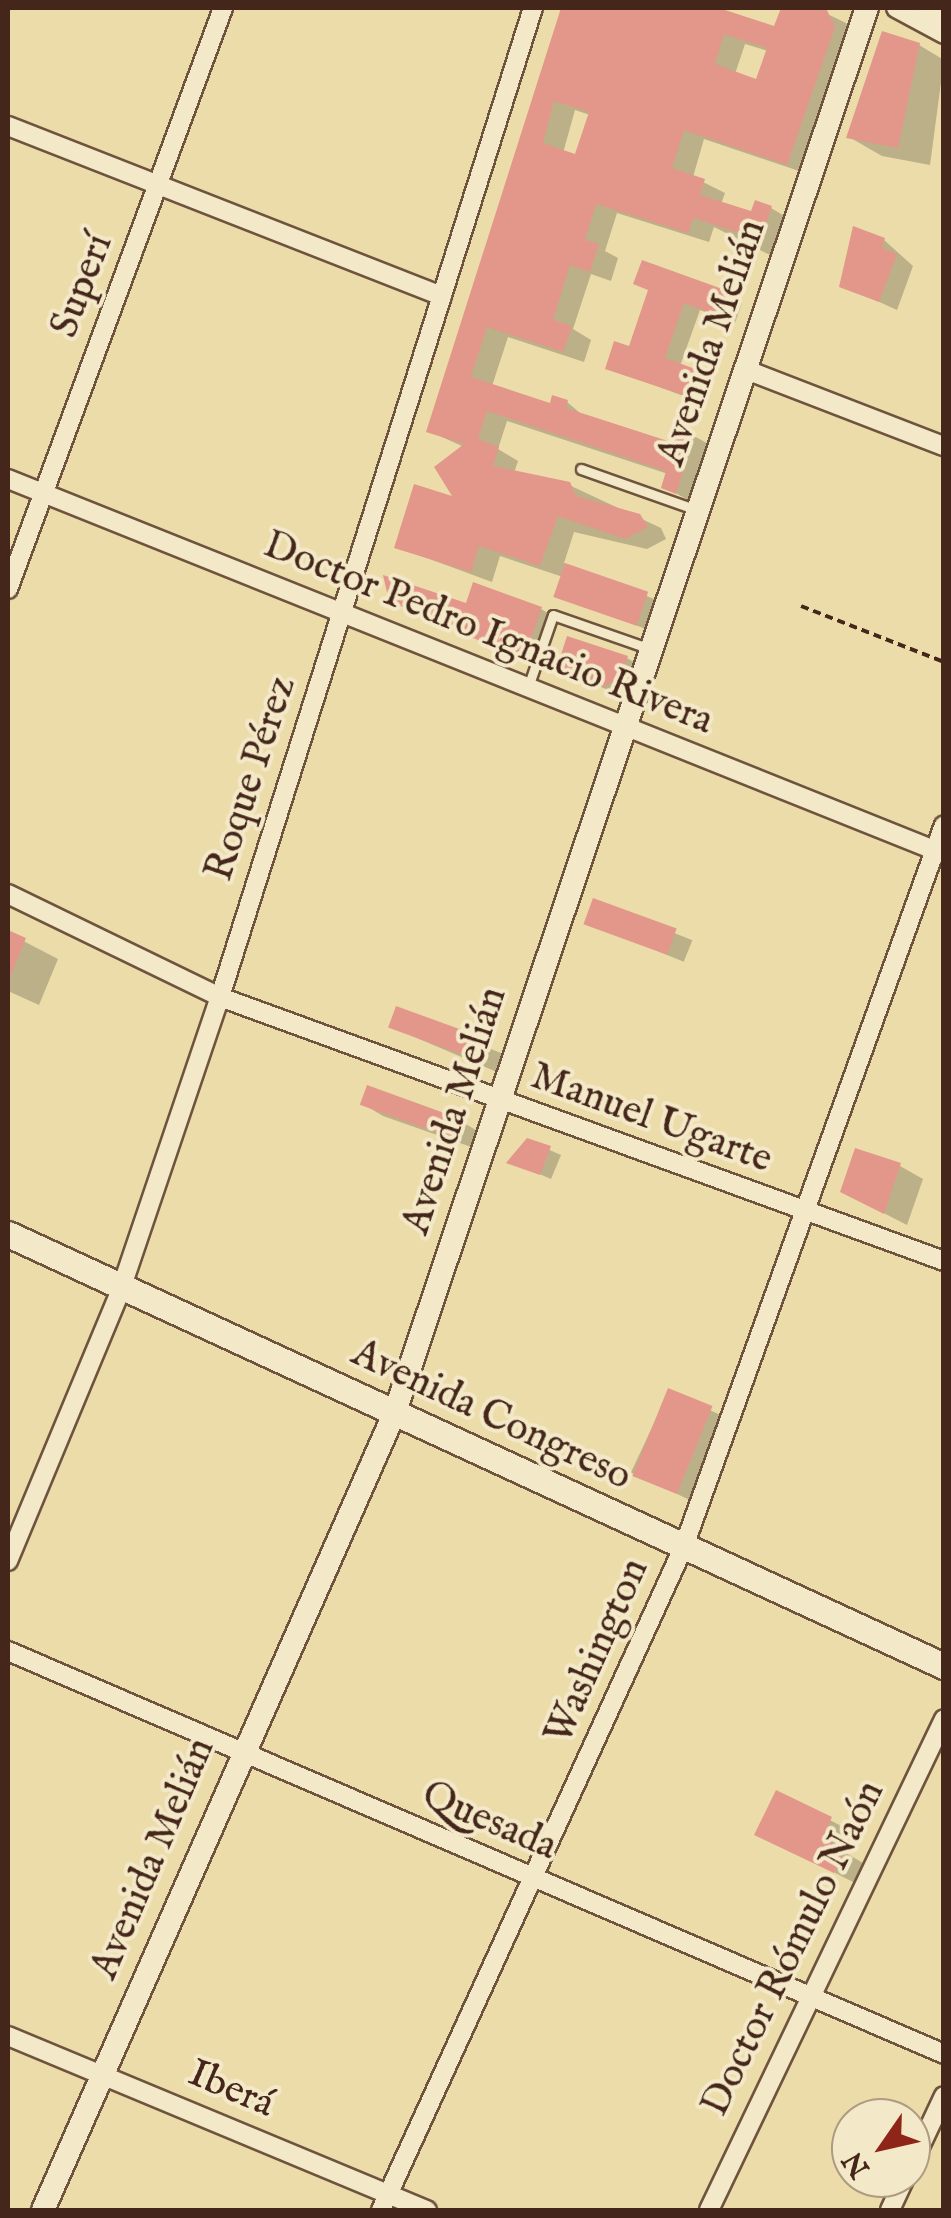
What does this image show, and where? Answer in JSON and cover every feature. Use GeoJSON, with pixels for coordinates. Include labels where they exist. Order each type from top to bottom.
{"type":"FeatureCollection","features":[{"type":"Feature","properties":{"kind":"main road"},"geometry":{"type":"LineString","coordinates":[[931,8],[944,12]]}},
{"type":"Feature","properties":{"kind":"main road","name":"Avenida Congreso"},"geometry":{"type":"LineString","coordinates":[[8,1234],[944,1666]]}},
{"type":"Feature","properties":{"kind":"street","name":"Superí"},"geometry":{"type":"LineString","coordinates":[[8,589],[223,8]]}},
{"type":"Feature","properties":{"kind":"street","name":"Roque Pérez"},"geometry":{"type":"LineString","coordinates":[[8,1560],[121,1288],[220,997],[532,8]]}},
{"type":"Feature","properties":{"kind":"street","name":"Avenida Melián"},"geometry":{"type":"LineString","coordinates":[[43,2210],[240,1753],[394,1412],[868,8]]}},
{"type":"Feature","properties":{"kind":"street"},"geometry":{"type":"LineString","coordinates":[[896,8],[944,34]]}},
{"type":"Feature","properties":{"kind":"street"},"geometry":{"type":"LineString","coordinates":[[8,126],[442,296]]}},
{"type":"Feature","properties":{"kind":"street"},"geometry":{"type":"LineString","coordinates":[[744,369],[944,446]]}},
{"type":"Feature","properties":{"kind":"street","name":"Doctor Pedro Ignacio Rivera"},"geometry":{"type":"LineString","coordinates":[[8,479],[939,852]]}},
{"type":"Feature","properties":{"kind":"street","name":"Washington"},"geometry":{"type":"LineString","coordinates":[[384,2202],[684,1546],[809,1213],[939,852],[944,825]]}},
{"type":"Feature","properties":{"kind":"street","name":"Manuel Ugarte"},"geometry":{"type":"LineString","coordinates":[[8,894],[220,997],[498,1102],[944,1262]]}},
{"type":"Feature","properties":{"kind":"street","name":"Quesada"},"geometry":{"type":"LineString","coordinates":[[8,1651],[944,2054]]}},
{"type":"Feature","properties":{"kind":"street","name":"Doctor Rómulo Naón"},"geometry":{"type":"LineString","coordinates":[[708,2210],[808,1995],[944,1719]]}},
{"type":"Feature","properties":{"kind":"street","name":"Iberá"},"geometry":{"type":"LineString","coordinates":[[8,2036],[102,2074],[384,2202],[427,2210]]}},
{"type":"Feature","properties":{"kind":"street"},"geometry":{"type":"LineString","coordinates":[[931,2124],[944,2096]]}},
{"type":"Feature","properties":{"kind":"lane"},"geometry":{"type":"LineString","coordinates":[[581,469],[697,510]]}},
{"type":"Feature","properties":{"kind":"lane"},"geometry":{"type":"LineString","coordinates":[[528,687],[553,615],[651,649]]}},
{"type":"Feature","properties":{"kind":"path"},"geometry":{"type":"LineString","coordinates":[[801,606],[944,662]]}},
{"type":"Feature","properties":{"kind":"building"},"geometry":{"type":"Polygon","coordinates":[[[561,8],[719,8],[774,26],[781,8],[826,8],[835,27],[787,165],[684,130],[672,168],[705,179],[700,195],[751,211],[755,200],[772,206],[757,249],[740,244],[743,234],[693,218],[688,233],[596,204],[585,240],[599,244],[590,272],[570,265],[553,320],[572,326],[563,352],[487,327],[471,377],[550,403],[552,395],[568,400],[566,408],[674,443],[679,428],[695,433],[676,494],[661,488],[666,471],[487,411],[478,439],[499,447],[493,466],[570,482],[576,496],[640,514],[648,527],[625,539],[558,516],[540,566],[479,546],[471,572],[394,548],[414,484],[452,496],[434,467],[464,444],[426,432],[561,8]],[[724,34],[715,64],[756,79],[767,48],[724,34]],[[554,101],[543,143],[575,154],[589,112],[554,101]]]}},
{"type":"Feature","properties":{"kind":"building"},"geometry":{"type":"Polygon","coordinates":[[[882,31],[920,43],[898,148],[846,138],[882,31]]]}},
{"type":"Feature","properties":{"kind":"building"},"geometry":{"type":"Polygon","coordinates":[[[853,226],[885,238],[882,248],[897,254],[879,302],[839,287],[853,226]]]}},
{"type":"Feature","properties":{"kind":"building"},"geometry":{"type":"Polygon","coordinates":[[[642,260],[728,291],[719,316],[684,303],[665,358],[698,370],[689,397],[605,369],[614,341],[629,346],[648,290],[633,284],[642,260]]]}},
{"type":"Feature","properties":{"kind":"building"},"geometry":{"type":"Polygon","coordinates":[[[565,563],[648,592],[636,626],[553,597],[565,563]]]}},
{"type":"Feature","properties":{"kind":"building"},"geometry":{"type":"Polygon","coordinates":[[[383,575],[466,603],[473,582],[542,607],[524,660],[389,601],[383,575]]]}},
{"type":"Feature","properties":{"kind":"building"},"geometry":{"type":"Polygon","coordinates":[[[567,636],[628,656],[621,678],[603,687],[556,670],[567,636]]]}},
{"type":"Feature","properties":{"kind":"building"},"geometry":{"type":"Polygon","coordinates":[[[593,898],[677,928],[667,955],[583,924],[593,898]]]}},
{"type":"Feature","properties":{"kind":"building"},"geometry":{"type":"Polygon","coordinates":[[[8,930],[26,938],[8,982],[8,930]]]}},
{"type":"Feature","properties":{"kind":"building"},"geometry":{"type":"Polygon","coordinates":[[[396,1006],[486,1039],[478,1060],[388,1028],[396,1006]]]}},
{"type":"Feature","properties":{"kind":"building"},"geometry":{"type":"Polygon","coordinates":[[[367,1085],[460,1119],[453,1139],[360,1105],[367,1085]]]}},
{"type":"Feature","properties":{"kind":"building"},"geometry":{"type":"Polygon","coordinates":[[[527,1138],[551,1146],[540,1175],[506,1163],[527,1138]]]}},
{"type":"Feature","properties":{"kind":"building"},"geometry":{"type":"Polygon","coordinates":[[[855,1148],[901,1163],[884,1214],[840,1192],[855,1148]]]}},
{"type":"Feature","properties":{"kind":"building"},"geometry":{"type":"Polygon","coordinates":[[[668,1388],[713,1406],[677,1494],[632,1476],[668,1388]]]}},
{"type":"Feature","properties":{"kind":"building"},"geometry":{"type":"Polygon","coordinates":[[[776,1790],[832,1817],[823,1838],[845,1850],[834,1873],[754,1835],[776,1790]]]}}]}
